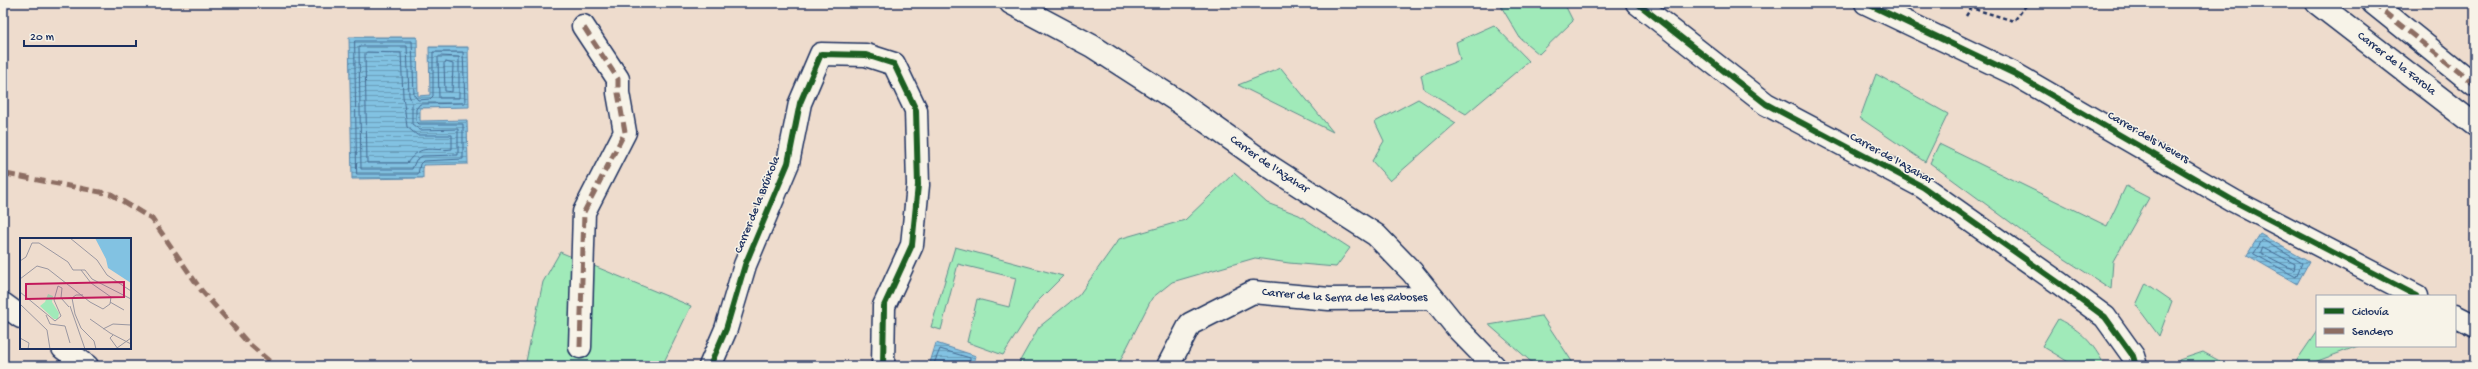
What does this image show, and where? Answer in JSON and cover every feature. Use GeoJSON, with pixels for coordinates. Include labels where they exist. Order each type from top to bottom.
{"type":"FeatureCollection","features":[{"type":"Feature","properties":{"kind":"street","name":"Carrer de l'Azahar"},"geometry":{"type":"LineString","coordinates":[[1011,3],[1092,46],[1179,102],[1269,166],[1376,235],[1412,272],[1458,329],[1494,366]]}},
{"type":"Feature","properties":{"kind":"street","name":"Carrer de l'Azahar"},"geometry":{"type":"LineString","coordinates":[[1637,3],[1766,104],[1923,187],[2105,317],[2133,356],[2136,366]]}},
{"type":"Feature","properties":{"kind":"street","name":"Carrer dels Nevers"},"geometry":{"type":"LineString","coordinates":[[1866,3],[2013,73],[2234,201],[2415,295]]}},
{"type":"Feature","properties":{"kind":"street","name":"Carrer de la Farola"},"geometry":{"type":"LineString","coordinates":[[2317,3],[2475,125]]}},
{"type":"Feature","properties":{"kind":"street"},"geometry":{"type":"LineString","coordinates":[[2373,3],[2475,85]]}},
{"type":"Feature","properties":{"kind":"street"},"geometry":{"type":"LineString","coordinates":[[580,347],[584,212],[625,132],[618,93],[618,79],[583,26]]}},
{"type":"Feature","properties":{"kind":"street","name":"Carrer de la Brúixola"},"geometry":{"type":"LineString","coordinates":[[710,366],[726,329],[745,265],[788,162],[800,103],[822,54],[866,55],[894,64],[916,110],[918,185],[912,245],[884,306],[883,366]]}},
{"type":"Feature","properties":{"kind":"street","name":"Carrer de la Serra de les Raboses"},"geometry":{"type":"LineString","coordinates":[[1168,366],[1190,324],[1253,292],[1329,299],[1433,298]]}},
{"type":"Feature","properties":{"kind":"street"},"geometry":{"type":"LineString","coordinates":[[3,304],[20,316]]}},
{"type":"Feature","properties":{"kind":"street"},"geometry":{"type":"LineString","coordinates":[[2456,316],[2475,326]]}},
{"type":"Feature","properties":{"kind":"street"},"geometry":{"type":"LineString","coordinates":[[64,349],[87,366]]}},
{"type":"Feature","properties":{"kind":"path"},"geometry":{"type":"LineString","coordinates":[[1966,16],[1971,8],[2014,21],[2028,3]]}},
{"type":"Feature","properties":{"kind":"green space"},"geometry":{"type":"Polygon","coordinates":[[[1499,3],[1564,3],[1573,21],[1539,54],[1520,38],[1499,3]]]}},
{"type":"Feature","properties":{"kind":"green space"},"geometry":{"type":"Polygon","coordinates":[[[1494,25],[1529,61],[1466,114],[1424,89],[1421,75],[1460,60],[1456,42],[1494,25]]]}},
{"type":"Feature","properties":{"kind":"green space"},"geometry":{"type":"Polygon","coordinates":[[[1281,68],[1333,132],[1238,85],[1281,68]]]}},
{"type":"Feature","properties":{"kind":"green space"},"geometry":{"type":"Polygon","coordinates":[[[1876,74],[1948,114],[1925,162],[1860,118],[1876,74]]]}},
{"type":"Feature","properties":{"kind":"green space"},"geometry":{"type":"Polygon","coordinates":[[[1418,99],[1456,123],[1390,181],[1372,161],[1384,141],[1375,122],[1418,99]]]}},
{"type":"Feature","properties":{"kind":"green space"},"geometry":{"type":"Polygon","coordinates":[[[1939,144],[2107,226],[2126,186],[2149,198],[2113,261],[2111,289],[2025,233],[1930,163],[1939,144]]]}},
{"type":"Feature","properties":{"kind":"green space"},"geometry":{"type":"Polygon","coordinates":[[[1234,173],[1267,203],[1299,215],[1350,248],[1336,267],[1289,263],[1255,258],[1172,282],[1152,298],[1121,359],[1120,366],[1017,366],[1039,327],[1079,295],[1119,239],[1185,220],[1234,173]]]}},
{"type":"Feature","properties":{"kind":"green space"},"geometry":{"type":"Polygon","coordinates":[[[955,247],[1063,276],[1037,302],[1003,355],[967,342],[977,299],[1009,307],[1016,278],[958,264],[941,330],[931,327],[955,247]]]}},
{"type":"Feature","properties":{"kind":"green space"},"geometry":{"type":"Polygon","coordinates":[[[560,252],[691,306],[662,366],[525,366],[543,282],[560,252]]]}},
{"type":"Feature","properties":{"kind":"green space"},"geometry":{"type":"Polygon","coordinates":[[[2146,283],[2172,301],[2159,336],[2136,305],[2146,283]]]}},
{"type":"Feature","properties":{"kind":"green space"},"geometry":{"type":"Polygon","coordinates":[[[1542,316],[1575,366],[1536,366],[1489,325],[1542,316]]]}},
{"type":"Feature","properties":{"kind":"green space"},"geometry":{"type":"Polygon","coordinates":[[[2058,319],[2074,328],[2086,338],[2096,350],[2105,366],[2075,366],[2042,346],[2058,319]]]}},
{"type":"Feature","properties":{"kind":"green space"},"geometry":{"type":"Polygon","coordinates":[[[2316,332],[2316,347],[2355,347],[2304,366],[2293,366],[2316,332]]]}},
{"type":"Feature","properties":{"kind":"green space"},"geometry":{"type":"Polygon","coordinates":[[[2203,352],[2229,366],[2178,366],[2179,360],[2203,352]]]}},
{"type":"Feature","properties":{"kind":"water"},"geometry":{"type":"Polygon","coordinates":[[[349,37],[417,37],[418,96],[430,95],[429,47],[468,47],[469,107],[420,108],[420,121],[467,120],[468,164],[423,165],[423,178],[352,179],[349,37]]]}},
{"type":"Feature","properties":{"kind":"water"},"geometry":{"type":"Polygon","coordinates":[[[2260,234],[2309,262],[2297,284],[2247,255],[2260,234]]]}},
{"type":"Feature","properties":{"kind":"water"},"geometry":{"type":"Polygon","coordinates":[[[936,343],[976,356],[973,366],[929,366],[936,343]]]}},
{"type":"Feature","properties":{"kind":"marked path"},"geometry":{"type":"LineString","coordinates":[[2373,3],[2475,85]]}},
{"type":"Feature","properties":{"kind":"marked path"},"geometry":{"type":"LineString","coordinates":[[580,347],[584,212],[625,132],[618,93],[618,79],[583,26]]}},
{"type":"Feature","properties":{"kind":"marked path"},"geometry":{"type":"LineString","coordinates":[[6,174],[111,194],[152,219],[201,290],[248,343],[275,366]]}},
{"type":"Feature","properties":{"kind":"cycle path"},"geometry":{"type":"LineString","coordinates":[[1637,3],[1766,104],[1923,187],[2059,283],[2105,317],[2133,356],[2136,366]]}},
{"type":"Feature","properties":{"kind":"cycle path"},"geometry":{"type":"LineString","coordinates":[[1866,3],[2013,73],[2234,201],[2415,295]]}},
{"type":"Feature","properties":{"kind":"cycle path"},"geometry":{"type":"LineString","coordinates":[[710,366],[726,329],[745,265],[788,163],[800,103],[821,54],[866,55],[894,64],[916,110],[918,185],[912,245],[884,306],[883,366]]}}]}
